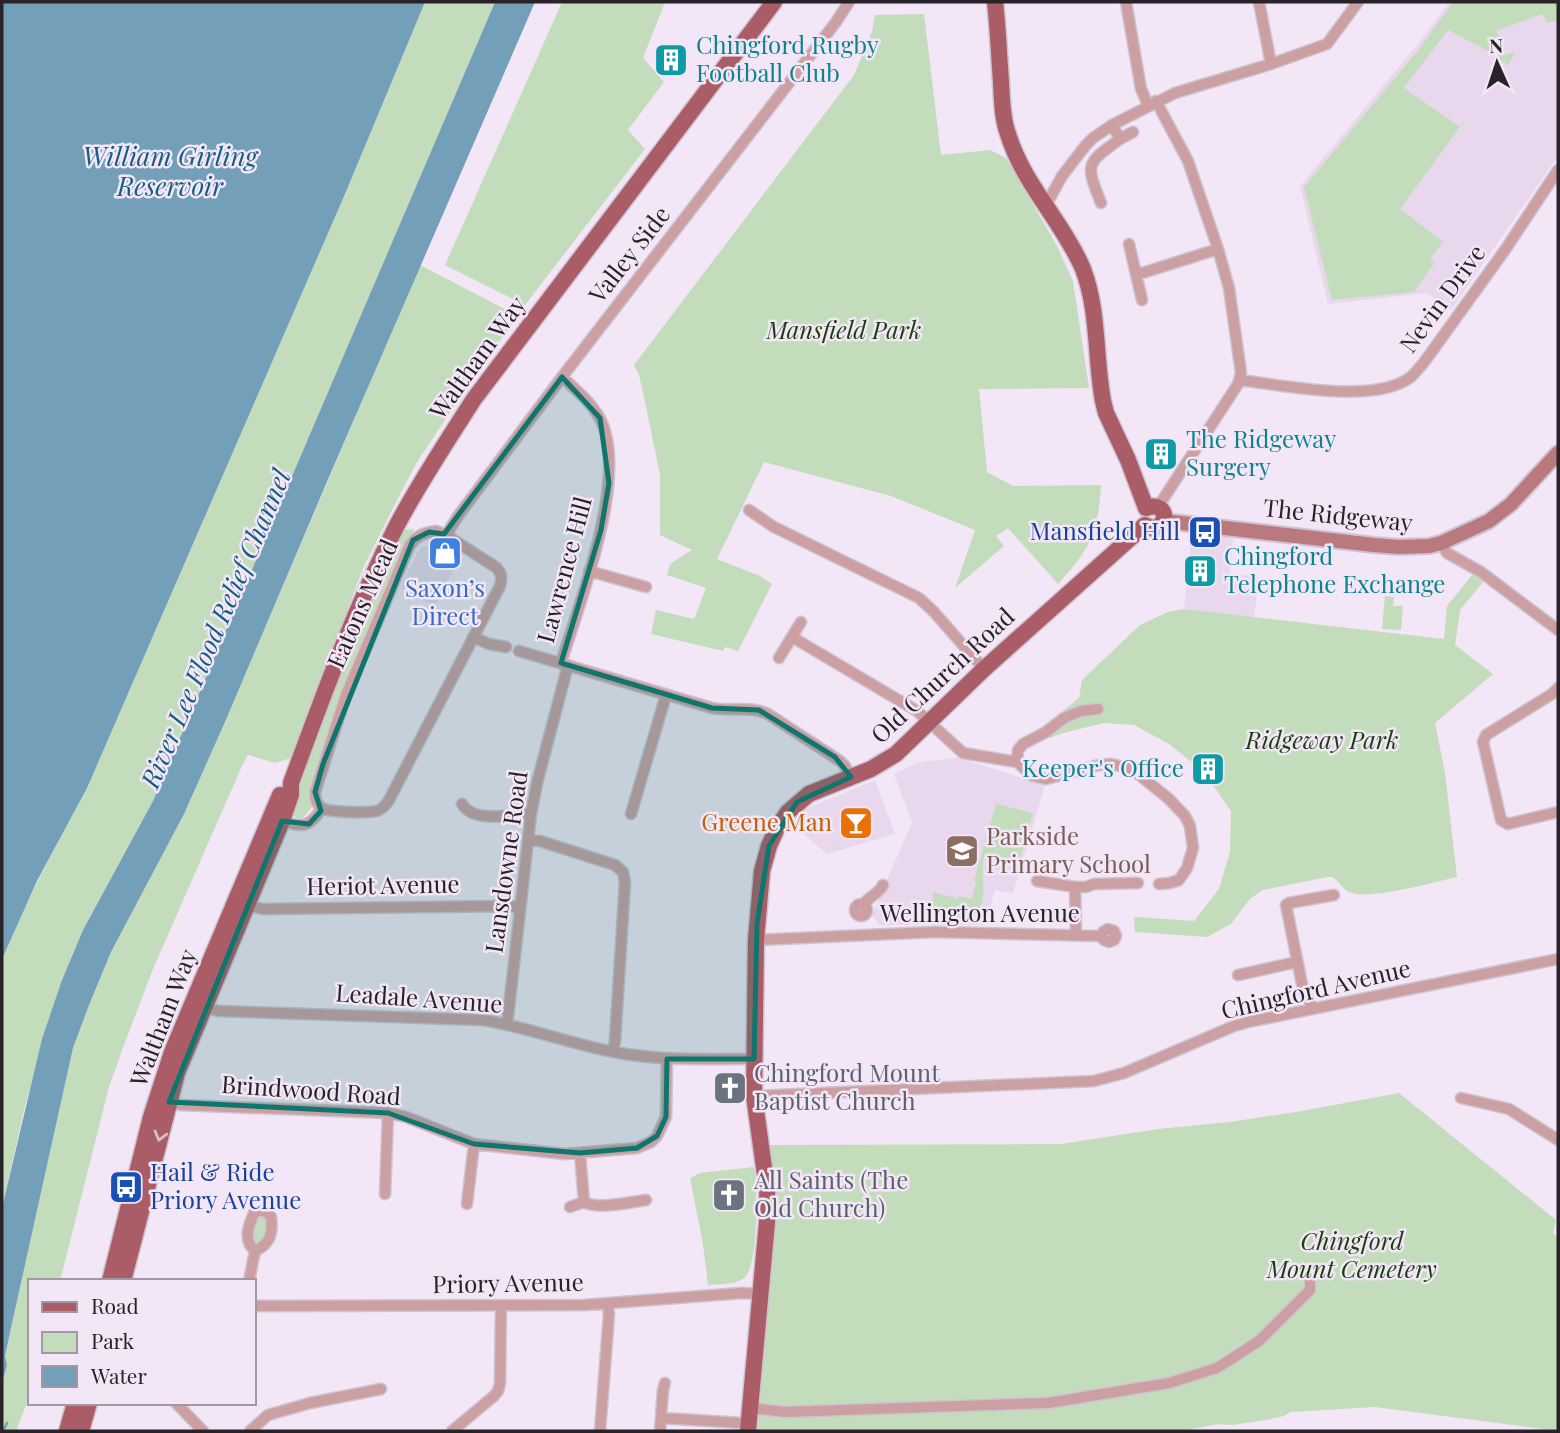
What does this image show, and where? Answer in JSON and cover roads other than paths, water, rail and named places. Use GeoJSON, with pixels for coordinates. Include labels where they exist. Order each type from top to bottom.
{"type":"FeatureCollection","features":[{"type":"Feature","properties":{"kind":"main road","name":"Waltham Way"},"geometry":{"type":"LineString","coordinates":[[146,1163],[169,1102],[179,1049],[204,1007],[220,952],[247,905],[277,819],[281,793],[291,783],[337,657],[398,524],[433,462],[481,389],[774,2]]}},
{"type":"Feature","properties":{"kind":"main road"},"geometry":{"type":"LineString","coordinates":[[995,2],[1007,132],[1043,203],[1076,255],[1087,282],[1093,309],[1102,401],[1139,486],[1156,512]]}},
{"type":"Feature","properties":{"kind":"main road","name":"The Ridgeway"},"geometry":{"type":"LineString","coordinates":[[1156,512],[1399,547],[1429,546],[1475,528],[1497,515],[1511,504],[1558,453]]}},
{"type":"Feature","properties":{"kind":"main road","name":"Old Church Road"},"geometry":{"type":"LineString","coordinates":[[749,1423],[768,1211],[754,1096],[756,940],[762,871],[777,828],[797,802],[809,794],[883,763],[896,754],[984,669],[1144,525],[1143,512],[1156,512]]}},
{"type":"Feature","properties":{"kind":"main road","name":"Waltham Way"},"geometry":{"type":"LineString","coordinates":[[123,1279],[124,1250],[179,1049],[277,819]]}},
{"type":"Feature","properties":{"kind":"main road"},"geometry":{"type":"LineString","coordinates":[[67,1431],[74,1405]]}},
{"type":"Feature","properties":{"kind":"main road"},"geometry":{"type":"LineString","coordinates":[[81,1431],[88,1405]]}},
{"type":"Feature","properties":{"kind":"street","name":"Valley Side"},"geometry":{"type":"LineString","coordinates":[[446,535],[562,377],[849,2]]}},
{"type":"Feature","properties":{"kind":"street"},"geometry":{"type":"LineString","coordinates":[[1126,2],[1141,89],[1188,162],[1218,249],[1229,288],[1241,373],[1156,512]]}},
{"type":"Feature","properties":{"kind":"street"},"geometry":{"type":"LineString","coordinates":[[1259,2],[1271,64]]}},
{"type":"Feature","properties":{"kind":"street"},"geometry":{"type":"LineString","coordinates":[[1043,203],[1050,198],[1062,176],[1086,145],[1112,125],[1175,93],[1327,44],[1359,2]]}},
{"type":"Feature","properties":{"kind":"street"},"geometry":{"type":"LineString","coordinates":[[1112,125],[1120,139]]}},
{"type":"Feature","properties":{"kind":"street"},"geometry":{"type":"LineString","coordinates":[[1101,203],[1090,175],[1091,164],[1096,156],[1133,132]]}},
{"type":"Feature","properties":{"kind":"street","name":"Nevin Drive"},"geometry":{"type":"LineString","coordinates":[[1239,380],[1337,392],[1360,392],[1388,387],[1410,377],[1425,361],[1492,268],[1558,170]]}},
{"type":"Feature","properties":{"kind":"street"},"geometry":{"type":"LineString","coordinates":[[1129,244],[1142,300]]}},
{"type":"Feature","properties":{"kind":"street"},"geometry":{"type":"LineString","coordinates":[[1136,275],[1218,249]]}},
{"type":"Feature","properties":{"kind":"street","name":"Lawrence Hill"},"geometry":{"type":"LineString","coordinates":[[562,377],[600,418],[608,450],[609,483],[601,530],[565,664]]}},
{"type":"Feature","properties":{"kind":"street"},"geometry":{"type":"LineString","coordinates":[[749,510],[774,527],[927,604],[984,669]]}},
{"type":"Feature","properties":{"kind":"street","name":"Eatons Mead"},"geometry":{"type":"LineString","coordinates":[[322,808],[316,801],[315,792],[346,695],[409,547],[416,537],[429,531],[446,535]]}},
{"type":"Feature","properties":{"kind":"street"},"geometry":{"type":"LineString","coordinates":[[277,819],[296,825],[309,824],[322,808],[327,811],[373,812],[384,806],[502,579],[497,568],[446,535]]}},
{"type":"Feature","properties":{"kind":"street"},"geometry":{"type":"LineString","coordinates":[[1441,543],[1447,553],[1481,572],[1558,630]]}},
{"type":"Feature","properties":{"kind":"street"},"geometry":{"type":"LineString","coordinates":[[589,570],[646,587]]}},
{"type":"Feature","properties":{"kind":"street"},"geometry":{"type":"LineString","coordinates":[[779,658],[801,622]]}},
{"type":"Feature","properties":{"kind":"street"},"geometry":{"type":"LineString","coordinates":[[473,637],[506,647]]}},
{"type":"Feature","properties":{"kind":"street"},"geometry":{"type":"LineString","coordinates":[[792,637],[917,712],[963,753],[1017,762],[1033,776],[1046,779],[1099,765],[1111,764],[1132,769],[1169,799],[1191,826],[1193,848],[1187,868],[1179,880],[1159,884]]}},
{"type":"Feature","properties":{"kind":"street"},"geometry":{"type":"LineString","coordinates":[[519,651],[719,709],[759,710],[835,757],[845,766],[851,777]]}},
{"type":"Feature","properties":{"kind":"street","name":"Lansdowne Road"},"geometry":{"type":"LineString","coordinates":[[507,1025],[531,814],[565,664]]}},
{"type":"Feature","properties":{"kind":"street"},"geometry":{"type":"LineString","coordinates":[[1558,688],[1552,695],[1486,735],[1483,742],[1501,820],[1508,824],[1558,812]]}},
{"type":"Feature","properties":{"kind":"street"},"geometry":{"type":"LineString","coordinates":[[632,814],[666,695]]}},
{"type":"Feature","properties":{"kind":"street"},"geometry":{"type":"LineString","coordinates":[[1017,762],[1018,750],[1023,744],[1046,733],[1064,718],[1081,711],[1098,709]]}},
{"type":"Feature","properties":{"kind":"street"},"geometry":{"type":"LineString","coordinates":[[462,804],[468,811],[482,816],[531,814]]}},
{"type":"Feature","properties":{"kind":"street"},"geometry":{"type":"LineString","coordinates":[[528,840],[540,841],[615,866],[623,872],[625,882],[613,1052]]}},
{"type":"Feature","properties":{"kind":"street"},"geometry":{"type":"LineString","coordinates":[[1037,881],[1075,887],[1138,883]]}},
{"type":"Feature","properties":{"kind":"street","name":"Wellington Avenue"},"geometry":{"type":"LineString","coordinates":[[857,936],[860,916],[864,916],[867,909],[863,905],[865,901],[881,890],[883,885]]}},
{"type":"Feature","properties":{"kind":"street"},"geometry":{"type":"LineString","coordinates":[[1075,887],[1076,935]]}},
{"type":"Feature","properties":{"kind":"street"},"geometry":{"type":"LineString","coordinates":[[1313,1009],[1303,989],[1286,905],[1334,895]]}},
{"type":"Feature","properties":{"kind":"street","name":"Heriot Avenue"},"geometry":{"type":"LineString","coordinates":[[247,905],[262,909],[520,907]]}},
{"type":"Feature","properties":{"kind":"street","name":"Wellington Avenue"},"geometry":{"type":"LineString","coordinates":[[756,940],[935,932],[1102,936]]}},
{"type":"Feature","properties":{"kind":"street","name":"Chingford Avenue"},"geometry":{"type":"LineString","coordinates":[[754,1096],[1094,1081],[1124,1073],[1234,1026],[1558,959]]}},
{"type":"Feature","properties":{"kind":"street"},"geometry":{"type":"LineString","coordinates":[[1238,975],[1297,962]]}},
{"type":"Feature","properties":{"kind":"street","name":"Leadale Avenue"},"geometry":{"type":"LineString","coordinates":[[204,1007],[218,1012],[461,1019],[507,1025],[613,1052],[667,1059],[754,1059]]}},
{"type":"Feature","properties":{"kind":"street","name":"Brindwood Road"},"geometry":{"type":"LineString","coordinates":[[169,1102],[181,1105],[388,1113],[406,1117],[474,1144],[565,1154],[580,1153],[637,1148],[657,1136],[666,1117],[667,1059]]}},
{"type":"Feature","properties":{"kind":"street"},"geometry":{"type":"LineString","coordinates":[[1461,1098],[1509,1109],[1558,1140]]}},
{"type":"Feature","properties":{"kind":"street"},"geometry":{"type":"LineString","coordinates":[[385,1194],[388,1113]]}},
{"type":"Feature","properties":{"kind":"street"},"geometry":{"type":"LineString","coordinates":[[467,1204],[474,1144]]}},
{"type":"Feature","properties":{"kind":"street"},"geometry":{"type":"LineString","coordinates":[[580,1153],[584,1202]]}},
{"type":"Feature","properties":{"kind":"street"},"geometry":{"type":"LineString","coordinates":[[570,1207],[584,1202],[599,1205],[646,1200]]}},
{"type":"Feature","properties":{"kind":"street"},"geometry":{"type":"LineString","coordinates":[[249,1279],[255,1251]]}},
{"type":"Feature","properties":{"kind":"street"},"geometry":{"type":"LineString","coordinates":[[661,1418],[749,1423],[760,1409],[785,1412],[1048,1403],[1169,1383],[1217,1367],[1259,1341],[1310,1290],[1310,1277]]}},
{"type":"Feature","properties":{"kind":"street","name":"Priory Avenue"},"geometry":{"type":"LineString","coordinates":[[256,1306],[608,1304],[742,1293],[761,1294]]}},
{"type":"Feature","properties":{"kind":"street"},"geometry":{"type":"LineString","coordinates":[[600,1431],[608,1304]]}},
{"type":"Feature","properties":{"kind":"street"},"geometry":{"type":"LineString","coordinates":[[452,1431],[498,1391],[501,1306]]}},
{"type":"Feature","properties":{"kind":"street"},"geometry":{"type":"LineString","coordinates":[[660,1431],[665,1383]]}},
{"type":"Feature","properties":{"kind":"street"},"geometry":{"type":"LineString","coordinates":[[250,1431],[268,1415],[310,1403],[381,1389]]}},
{"type":"Feature","properties":{"kind":"street"},"geometry":{"type":"LineString","coordinates":[[178,1405],[203,1431]]}},
{"type":"Feature","properties":{"kind":"water","name":"William Girling Reservoir"},"geometry":{"type":"Polygon","coordinates":[[[2,2],[425,2],[345,194],[87,788],[37,881],[2,959],[2,2]]]}},
{"type":"Feature","properties":{"kind":"water"},"geometry":{"type":"Polygon","coordinates":[[[495,2],[535,2],[225,722],[184,814],[111,952],[73,1048],[5,1356],[7,1365],[2,1383],[2,1208],[42,1039],[62,980],[83,930],[153,801],[495,2]]]}},
{"type":"Feature","properties":{"kind":"waterway"},"geometry":{"type":"LineString","coordinates":[[3,1431],[7,1423]]}},
{"type":"Feature","properties":{"kind":"place","name":"Chingford Rugby Football Club"},"geometry":{"type":"Point","coordinates":[671,60]}},
{"type":"Feature","properties":{"kind":"place","name":"The Ridgeway Surgery"},"geometry":{"type":"Point","coordinates":[1161,454]}},
{"type":"Feature","properties":{"kind":"place","name":"Mansfield Hill"},"geometry":{"type":"Point","coordinates":[1205,532]}},
{"type":"Feature","properties":{"kind":"place","name":"Saxon’s Direct"},"geometry":{"type":"Point","coordinates":[445,553]}},
{"type":"Feature","properties":{"kind":"place","name":"Chingford Telephone Exchange"},"geometry":{"type":"Point","coordinates":[1200,571]}},
{"type":"Feature","properties":{"kind":"place","name":"Keeper's Office"},"geometry":{"type":"Point","coordinates":[1208,769]}},
{"type":"Feature","properties":{"kind":"place","name":"Greene Man"},"geometry":{"type":"Point","coordinates":[856,823]}},
{"type":"Feature","properties":{"kind":"place","name":"Parkside Primary School"},"geometry":{"type":"Point","coordinates":[962,851]}},
{"type":"Feature","properties":{"kind":"place","name":"Chingford Mount Baptist Church"},"geometry":{"type":"Point","coordinates":[730,1088]}},
{"type":"Feature","properties":{"kind":"place","name":"Hail & Ride Priory Avenue"},"geometry":{"type":"Point","coordinates":[126,1187]}},
{"type":"Feature","properties":{"kind":"place","name":"All Saints (The Old Church)"},"geometry":{"type":"Point","coordinates":[729,1195]}},
{"type":"Feature","properties":{"kind":"park label","name":"Mansfield Park"},"geometry":{"type":"Point","coordinates":[844,331]}},
{"type":"Feature","properties":{"kind":"park label","name":"Ridgeway Park"},"geometry":{"type":"Point","coordinates":[1322,741]}},
{"type":"Feature","properties":{"kind":"park label","name":"Chingford Mount Cemetery"},"geometry":{"type":"Point","coordinates":[1352,1256]}},
{"type":"Feature","properties":{"kind":"water label","name":"River Lee Flood Relief Channel"},"geometry":{"type":"Point","coordinates":[216,629]}}]}
